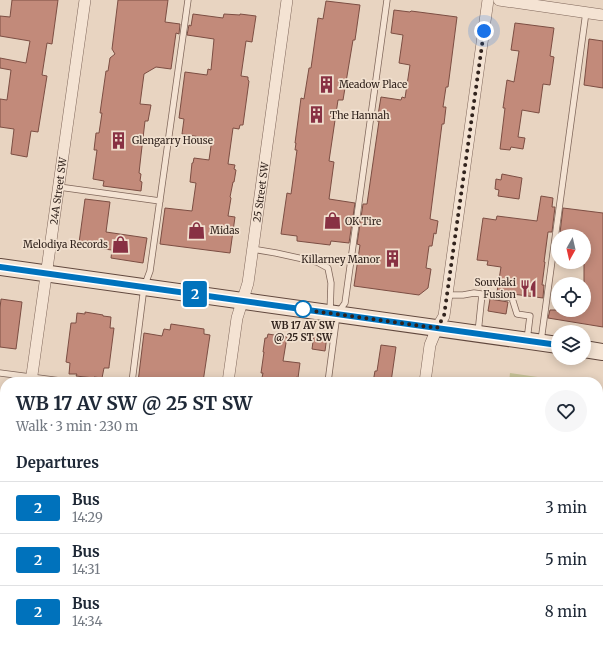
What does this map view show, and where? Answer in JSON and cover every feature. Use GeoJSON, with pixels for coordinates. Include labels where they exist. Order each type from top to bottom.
{"type":"FeatureCollection","features":[{"type":"Feature","properties":{"kind":"main road"},"geometry":{"type":"LineString","coordinates":[[0,267],[551,344]]}},
{"type":"Feature","properties":{"kind":"main road"},"geometry":{"type":"LineString","coordinates":[[591,350],[603,352]]}},
{"type":"Feature","properties":{"kind":"street","name":"24A Street SW"},"geometry":{"type":"LineString","coordinates":[[31,377],[85,0]]}},
{"type":"Feature","properties":{"kind":"street","name":"25 Street SW"},"geometry":{"type":"LineString","coordinates":[[229,377],[237,318],[248,283],[287,0]]}},
{"type":"Feature","properties":{"kind":"street"},"geometry":{"type":"LineString","coordinates":[[426,377],[430,345],[444,316],[488,0]]}},
{"type":"Feature","properties":{"kind":"street"},"geometry":{"type":"LineString","coordinates":[[499,0],[603,15]]}},
{"type":"Feature","properties":{"kind":"lane"},"geometry":{"type":"LineString","coordinates":[[133,377],[144,287],[150,271],[188,0]]}},
{"type":"Feature","properties":{"kind":"lane"},"geometry":{"type":"LineString","coordinates":[[334,314],[345,302],[387,0]]}},
{"type":"Feature","properties":{"kind":"lane"},"geometry":{"type":"LineString","coordinates":[[534,342],[586,12]]}},
{"type":"Feature","properties":{"kind":"lane"},"geometry":{"type":"LineString","coordinates":[[59,187],[160,201]]}},
{"type":"Feature","properties":{"kind":"lane"},"geometry":{"type":"LineString","coordinates":[[252,250],[276,253],[317,262],[328,268],[334,314],[328,377]]}},
{"type":"Feature","properties":{"kind":"lane"},"geometry":{"type":"LineString","coordinates":[[447,295],[474,293],[512,298],[517,314],[530,316],[534,342]]}},
{"type":"Feature","properties":{"kind":"lane"},"geometry":{"type":"LineString","coordinates":[[478,334],[482,294]]}},
{"type":"Feature","properties":{"kind":"lane"},"geometry":{"type":"LineString","coordinates":[[0,373],[18,377]]}},
{"type":"Feature","properties":{"kind":"shaded area"},"geometry":{"type":"Polygon","coordinates":[[[510,373],[538,377],[510,377],[510,373]]]}},
{"type":"Feature","properties":{"kind":"building"},"geometry":{"type":"Polygon","coordinates":[[[12,0],[58,0],[52,44],[47,43],[42,75],[47,76],[38,132],[31,131],[27,157],[11,154],[14,129],[0,127],[0,99],[7,100],[11,70],[0,68],[0,58],[26,63],[30,41],[0,36],[0,16],[10,17],[12,0]]]}},
{"type":"Feature","properties":{"kind":"building"},"geometry":{"type":"Polygon","coordinates":[[[118,0],[168,0],[165,22],[180,24],[179,34],[176,33],[171,69],[156,67],[144,74],[140,104],[151,105],[148,121],[145,121],[141,155],[139,173],[141,174],[140,181],[142,182],[141,191],[103,186],[104,181],[93,179],[97,150],[94,150],[96,133],[99,133],[102,113],[100,113],[106,71],[108,71],[110,58],[115,54],[112,49],[118,0]]]}},
{"type":"Feature","properties":{"kind":"building"},"geometry":{"type":"Polygon","coordinates":[[[326,1],[360,5],[355,40],[353,40],[343,100],[338,100],[329,161],[334,162],[329,199],[355,203],[349,243],[331,241],[330,245],[297,241],[297,236],[281,234],[287,193],[291,194],[297,150],[295,150],[295,143],[301,98],[304,99],[309,68],[311,68],[318,18],[323,19],[326,1]]]}},
{"type":"Feature","properties":{"kind":"building"},"geometry":{"type":"Polygon","coordinates":[[[394,10],[457,17],[448,87],[446,87],[443,107],[446,107],[444,124],[442,124],[430,219],[438,221],[432,246],[429,246],[426,268],[431,269],[428,288],[419,295],[354,286],[360,245],[357,244],[363,204],[367,204],[381,97],[401,100],[402,97],[405,98],[410,65],[399,63],[403,35],[391,33],[394,10]]]}},
{"type":"Feature","properties":{"kind":"building"},"geometry":{"type":"Polygon","coordinates":[[[193,14],[223,18],[224,14],[256,16],[252,42],[246,41],[241,76],[248,77],[249,81],[243,125],[240,125],[239,129],[233,128],[228,164],[235,165],[234,169],[236,170],[230,197],[228,216],[235,217],[230,253],[160,244],[165,208],[192,211],[196,183],[190,182],[194,158],[209,160],[212,139],[182,134],[184,119],[179,118],[185,72],[207,75],[208,69],[211,70],[214,39],[187,35],[189,25],[191,26],[193,14]]]}},
{"type":"Feature","properties":{"kind":"building"},"geometry":{"type":"Polygon","coordinates":[[[515,23],[554,28],[550,56],[554,57],[550,85],[543,84],[539,113],[522,110],[518,137],[525,138],[523,149],[511,147],[510,150],[500,149],[507,80],[514,82],[519,51],[511,50],[515,23]]]}},
{"type":"Feature","properties":{"kind":"building"},"geometry":{"type":"Polygon","coordinates":[[[589,39],[603,41],[603,88],[584,85],[589,39]]]}},
{"type":"Feature","properties":{"kind":"building"},"geometry":{"type":"Polygon","coordinates":[[[502,174],[522,178],[519,199],[498,196],[499,190],[495,189],[496,179],[501,180],[502,174]]]}},
{"type":"Feature","properties":{"kind":"building"},"geometry":{"type":"Polygon","coordinates":[[[541,196],[553,198],[552,207],[555,207],[552,229],[551,229],[551,232],[548,232],[544,262],[542,285],[544,285],[543,298],[497,292],[501,267],[487,265],[488,261],[477,260],[483,218],[496,220],[497,216],[537,221],[541,196]]]}},
{"type":"Feature","properties":{"kind":"building"},"geometry":{"type":"Polygon","coordinates":[[[85,199],[110,202],[106,232],[147,238],[143,263],[111,258],[112,250],[88,247],[89,244],[79,243],[85,199]]]}},
{"type":"Feature","properties":{"kind":"building"},"geometry":{"type":"Polygon","coordinates":[[[563,208],[603,213],[603,327],[548,318],[550,310],[551,317],[591,317],[591,277],[584,277],[584,269],[591,269],[591,229],[560,229],[563,208]]]}},
{"type":"Feature","properties":{"kind":"building"},"geometry":{"type":"Polygon","coordinates":[[[1,299],[22,302],[16,349],[0,347],[1,299]]]}},
{"type":"Feature","properties":{"kind":"building"},"geometry":{"type":"Polygon","coordinates":[[[490,299],[508,302],[506,314],[488,311],[490,299]]]}},
{"type":"Feature","properties":{"kind":"building"},"geometry":{"type":"Polygon","coordinates":[[[85,312],[111,317],[110,328],[114,328],[109,368],[104,368],[102,377],[85,377],[76,376],[77,374],[69,374],[70,363],[66,362],[71,323],[76,323],[77,313],[85,314],[85,312]]]}},
{"type":"Feature","properties":{"kind":"building"},"geometry":{"type":"Polygon","coordinates":[[[171,324],[204,329],[204,334],[210,335],[204,377],[139,377],[144,333],[162,336],[164,329],[170,330],[171,324]]]}},
{"type":"Feature","properties":{"kind":"building"},"geometry":{"type":"Polygon","coordinates":[[[268,334],[287,337],[283,361],[300,363],[298,377],[262,377],[263,373],[261,373],[263,352],[265,338],[267,338],[268,334]]]}},
{"type":"Feature","properties":{"kind":"building"},"geometry":{"type":"Polygon","coordinates":[[[314,334],[327,336],[325,351],[312,349],[314,334]]]}},
{"type":"Feature","properties":{"kind":"building"},"geometry":{"type":"Polygon","coordinates":[[[381,345],[396,347],[392,377],[374,377],[375,371],[377,371],[381,345]]]}},
{"type":"Feature","properties":{"kind":"bus line","name":"2"},"geometry":{"type":"LineString","coordinates":[[0,267],[551,344]]}},
{"type":"Feature","properties":{"kind":"place","name":"Meadow Place"},"geometry":{"type":"Point","coordinates":[326,84]}},
{"type":"Feature","properties":{"kind":"place","name":"The Hannah"},"geometry":{"type":"Point","coordinates":[317,115]}},
{"type":"Feature","properties":{"kind":"place","name":"Glengarry House"},"geometry":{"type":"Point","coordinates":[119,140]}},
{"type":"Feature","properties":{"kind":"place","name":"OK Tire"},"geometry":{"type":"Point","coordinates":[332,221]}},
{"type":"Feature","properties":{"kind":"place","name":"Midas"},"geometry":{"type":"Point","coordinates":[197,230]}},
{"type":"Feature","properties":{"kind":"place","name":"Melodiya Records"},"geometry":{"type":"Point","coordinates":[121,244]}},
{"type":"Feature","properties":{"kind":"place","name":"Killarney Manor"},"geometry":{"type":"Point","coordinates":[393,259]}},
{"type":"Feature","properties":{"kind":"place","name":"Souvlaki Fusion"},"geometry":{"type":"Point","coordinates":[529,288]}},
{"type":"Feature","properties":{"kind":"place","name":"WB 17 AV SW @ 25 ST SW"},"geometry":{"type":"Point","coordinates":[303,309]}},
{"type":"Feature","properties":{"kind":"route"},"geometry":{"type":"LineString","coordinates":[[303,309],[299,309],[437,328],[444,316],[484,31]]}}]}
